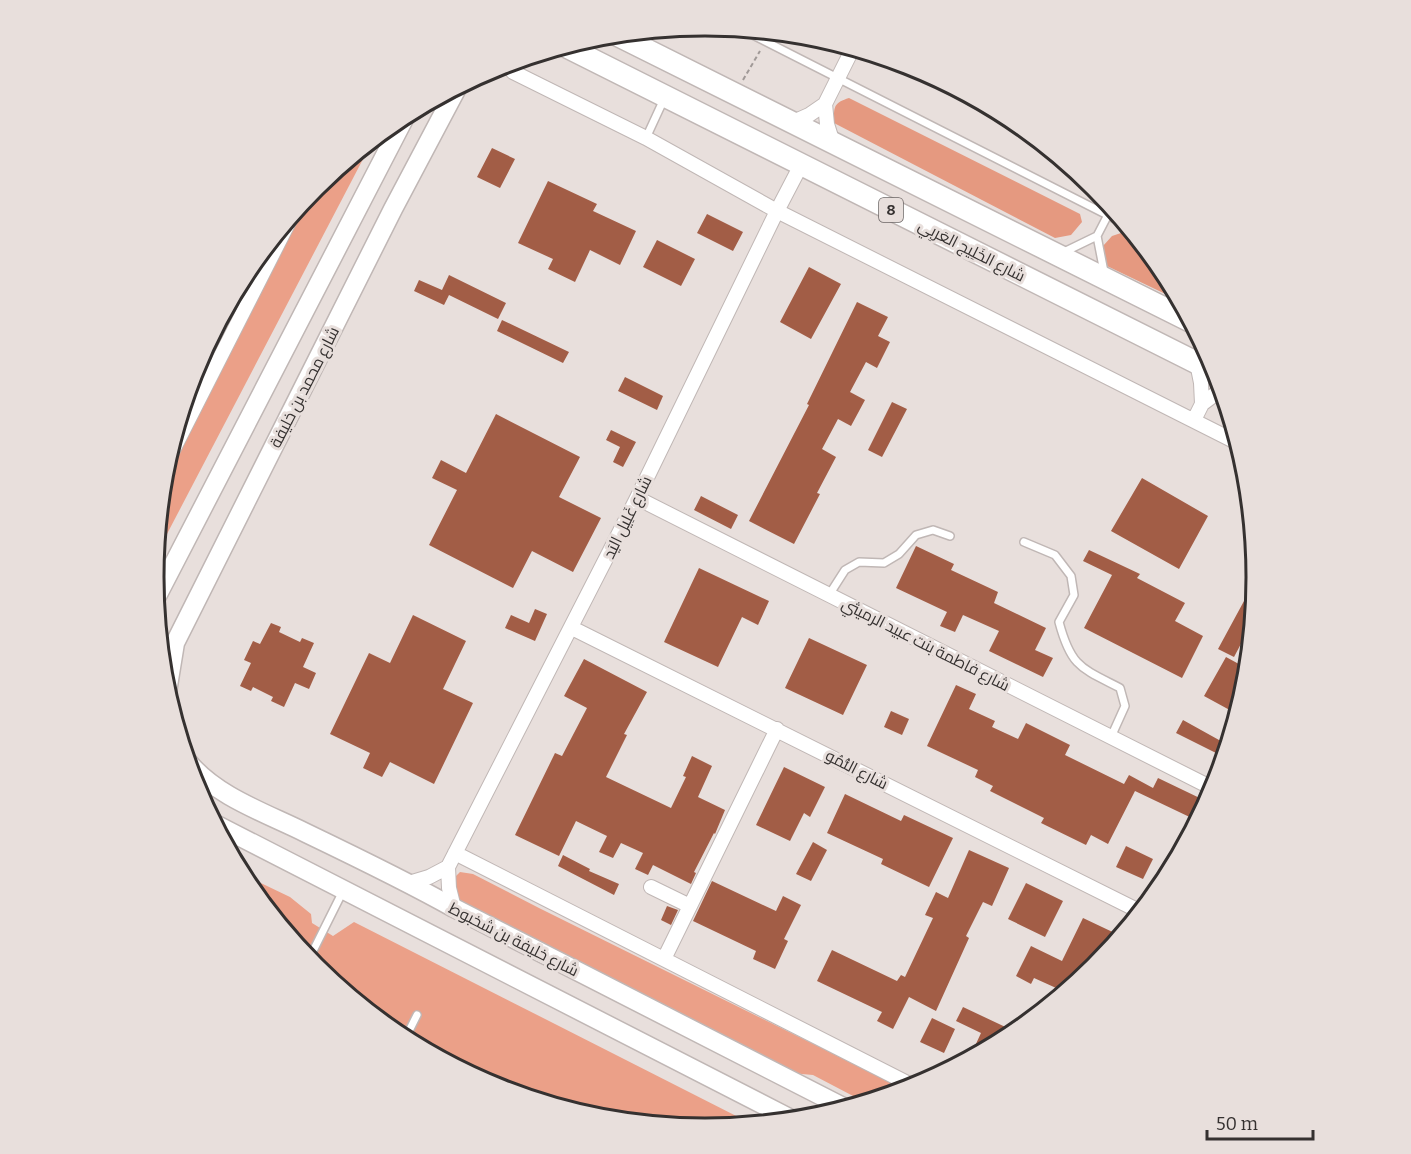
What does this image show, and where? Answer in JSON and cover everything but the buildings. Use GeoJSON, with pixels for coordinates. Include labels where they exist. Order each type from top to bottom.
{"type":"FeatureCollection","features":[{"type":"Feature","properties":{"kind":"highway","name":"شارع الخَلِيج العَربِي"},"geometry":{"type":"LineString","coordinates":[[630,42],[1179,315]]}},
{"type":"Feature","properties":{"kind":"highway","name":"شارع الخَلِيج العَربِي"},"geometry":{"type":"LineString","coordinates":[[576,51],[1203,366]]}},
{"type":"Feature","properties":{"kind":"main road","name":"شارع محمد بن خليفة"},"geometry":{"type":"LineString","coordinates":[[171,661],[175,643],[393,209],[451,100]]}},
{"type":"Feature","properties":{"kind":"main road","name":"شارع محمد بن خليفة"},"geometry":{"type":"LineString","coordinates":[[164,582],[389,138]]}},
{"type":"Feature","properties":{"kind":"main road","name":"شارع خليفة بن شخبوط"},"geometry":{"type":"LineString","coordinates":[[203,777],[233,798],[409,883],[834,1103]]}},
{"type":"Feature","properties":{"kind":"main road","name":"شارع خليفة بن شخبوط"},"geometry":{"type":"LineString","coordinates":[[228,831],[779,1113]]}},
{"type":"Feature","properties":{"kind":"street"},"geometry":{"type":"LineString","coordinates":[[792,123],[825,104],[850,55]]}},
{"type":"Feature","properties":{"kind":"street"},"geometry":{"type":"LineString","coordinates":[[513,72],[646,138],[777,211],[1228,438]]}},
{"type":"Feature","properties":{"kind":"street"},"geometry":{"type":"LineString","coordinates":[[825,104],[832,143]]}},
{"type":"Feature","properties":{"kind":"street","name":"شارع غَلِيل اليَد"},"geometry":{"type":"LineString","coordinates":[[448,867],[572,628],[801,165]]}},
{"type":"Feature","properties":{"kind":"street"},"geometry":{"type":"LineString","coordinates":[[188,422],[275,249]]}},
{"type":"Feature","properties":{"kind":"street"},"geometry":{"type":"LineString","coordinates":[[1197,363],[1202,404]]}},
{"type":"Feature","properties":{"kind":"street"},"geometry":{"type":"LineString","coordinates":[[1194,420],[1202,404],[1214,393]]}},
{"type":"Feature","properties":{"kind":"street","name":"شارع فاطمة بنت عبيد الرميثي"},"geometry":{"type":"LineString","coordinates":[[637,498],[1205,784]]}},
{"type":"Feature","properties":{"kind":"street","name":"شارع النُّمُو"},"geometry":{"type":"LineString","coordinates":[[572,628],[1133,908]]}},
{"type":"Feature","properties":{"kind":"street"},"geometry":{"type":"LineString","coordinates":[[664,959],[777,729]]}},
{"type":"Feature","properties":{"kind":"street"},"geometry":{"type":"LineString","coordinates":[[455,853],[903,1081]]}},
{"type":"Feature","properties":{"kind":"street"},"geometry":{"type":"LineString","coordinates":[[409,883],[429,877],[448,867],[449,888],[454,908]]}},
{"type":"Feature","properties":{"kind":"street"},"geometry":{"type":"LineString","coordinates":[[651,886],[690,906]]}},
{"type":"Feature","properties":{"kind":"lane"},"geometry":{"type":"LineString","coordinates":[[763,40],[1107,214]]}},
{"type":"Feature","properties":{"kind":"lane"},"geometry":{"type":"LineString","coordinates":[[646,138],[665,96]]}},
{"type":"Feature","properties":{"kind":"lane"},"geometry":{"type":"LineString","coordinates":[[1055,254],[1077,247],[1096,236],[1108,215]]}},
{"type":"Feature","properties":{"kind":"lane"},"geometry":{"type":"LineString","coordinates":[[1096,236],[1107,280]]}},
{"type":"Feature","properties":{"kind":"lane"},"geometry":{"type":"LineString","coordinates":[[829,595],[845,570],[859,562],[885,562],[898,554],[916,535],[933,530],[950,536]]}},
{"type":"Feature","properties":{"kind":"lane"},"geometry":{"type":"LineString","coordinates":[[1024,542],[1055,555],[1071,576],[1074,595],[1059,622],[1065,645],[1080,668],[1120,688],[1125,706],[1111,737]]}},
{"type":"Feature","properties":{"kind":"lane"},"geometry":{"type":"LineString","coordinates":[[314,950],[344,889]]}},
{"type":"Feature","properties":{"kind":"lane"},"geometry":{"type":"LineString","coordinates":[[409,1030],[417,1014]]}},
{"type":"Feature","properties":{"kind":"path"},"geometry":{"type":"LineString","coordinates":[[743,80],[766,41]]}},
{"type":"Feature","properties":{"kind":"shaded area"},"geometry":{"type":"Polygon","coordinates":[[[849,98],[1080,214],[1082,222],[1071,235],[1055,238],[834,123],[837,104],[849,98]]]}},
{"type":"Feature","properties":{"kind":"shaded area"},"geometry":{"type":"Polygon","coordinates":[[[363,158],[167,535],[169,506],[179,453],[292,228],[323,194],[363,158]]]}},
{"type":"Feature","properties":{"kind":"shaded area"},"geometry":{"type":"Polygon","coordinates":[[[1122,233],[1166,294],[1107,266],[1103,246],[1112,236],[1122,233]]]}},
{"type":"Feature","properties":{"kind":"shaded area"},"geometry":{"type":"Polygon","coordinates":[[[460,872],[473,874],[894,1084],[855,1097],[813,1075],[791,1073],[452,900],[448,884],[460,872]]]}},
{"type":"Feature","properties":{"kind":"shaded area"},"geometry":{"type":"Polygon","coordinates":[[[259,882],[290,897],[311,914],[312,923],[333,936],[354,922],[738,1117],[670,1117],[600,1108],[532,1089],[466,1062],[405,1027],[349,984],[299,934],[259,882]]]}}]}
